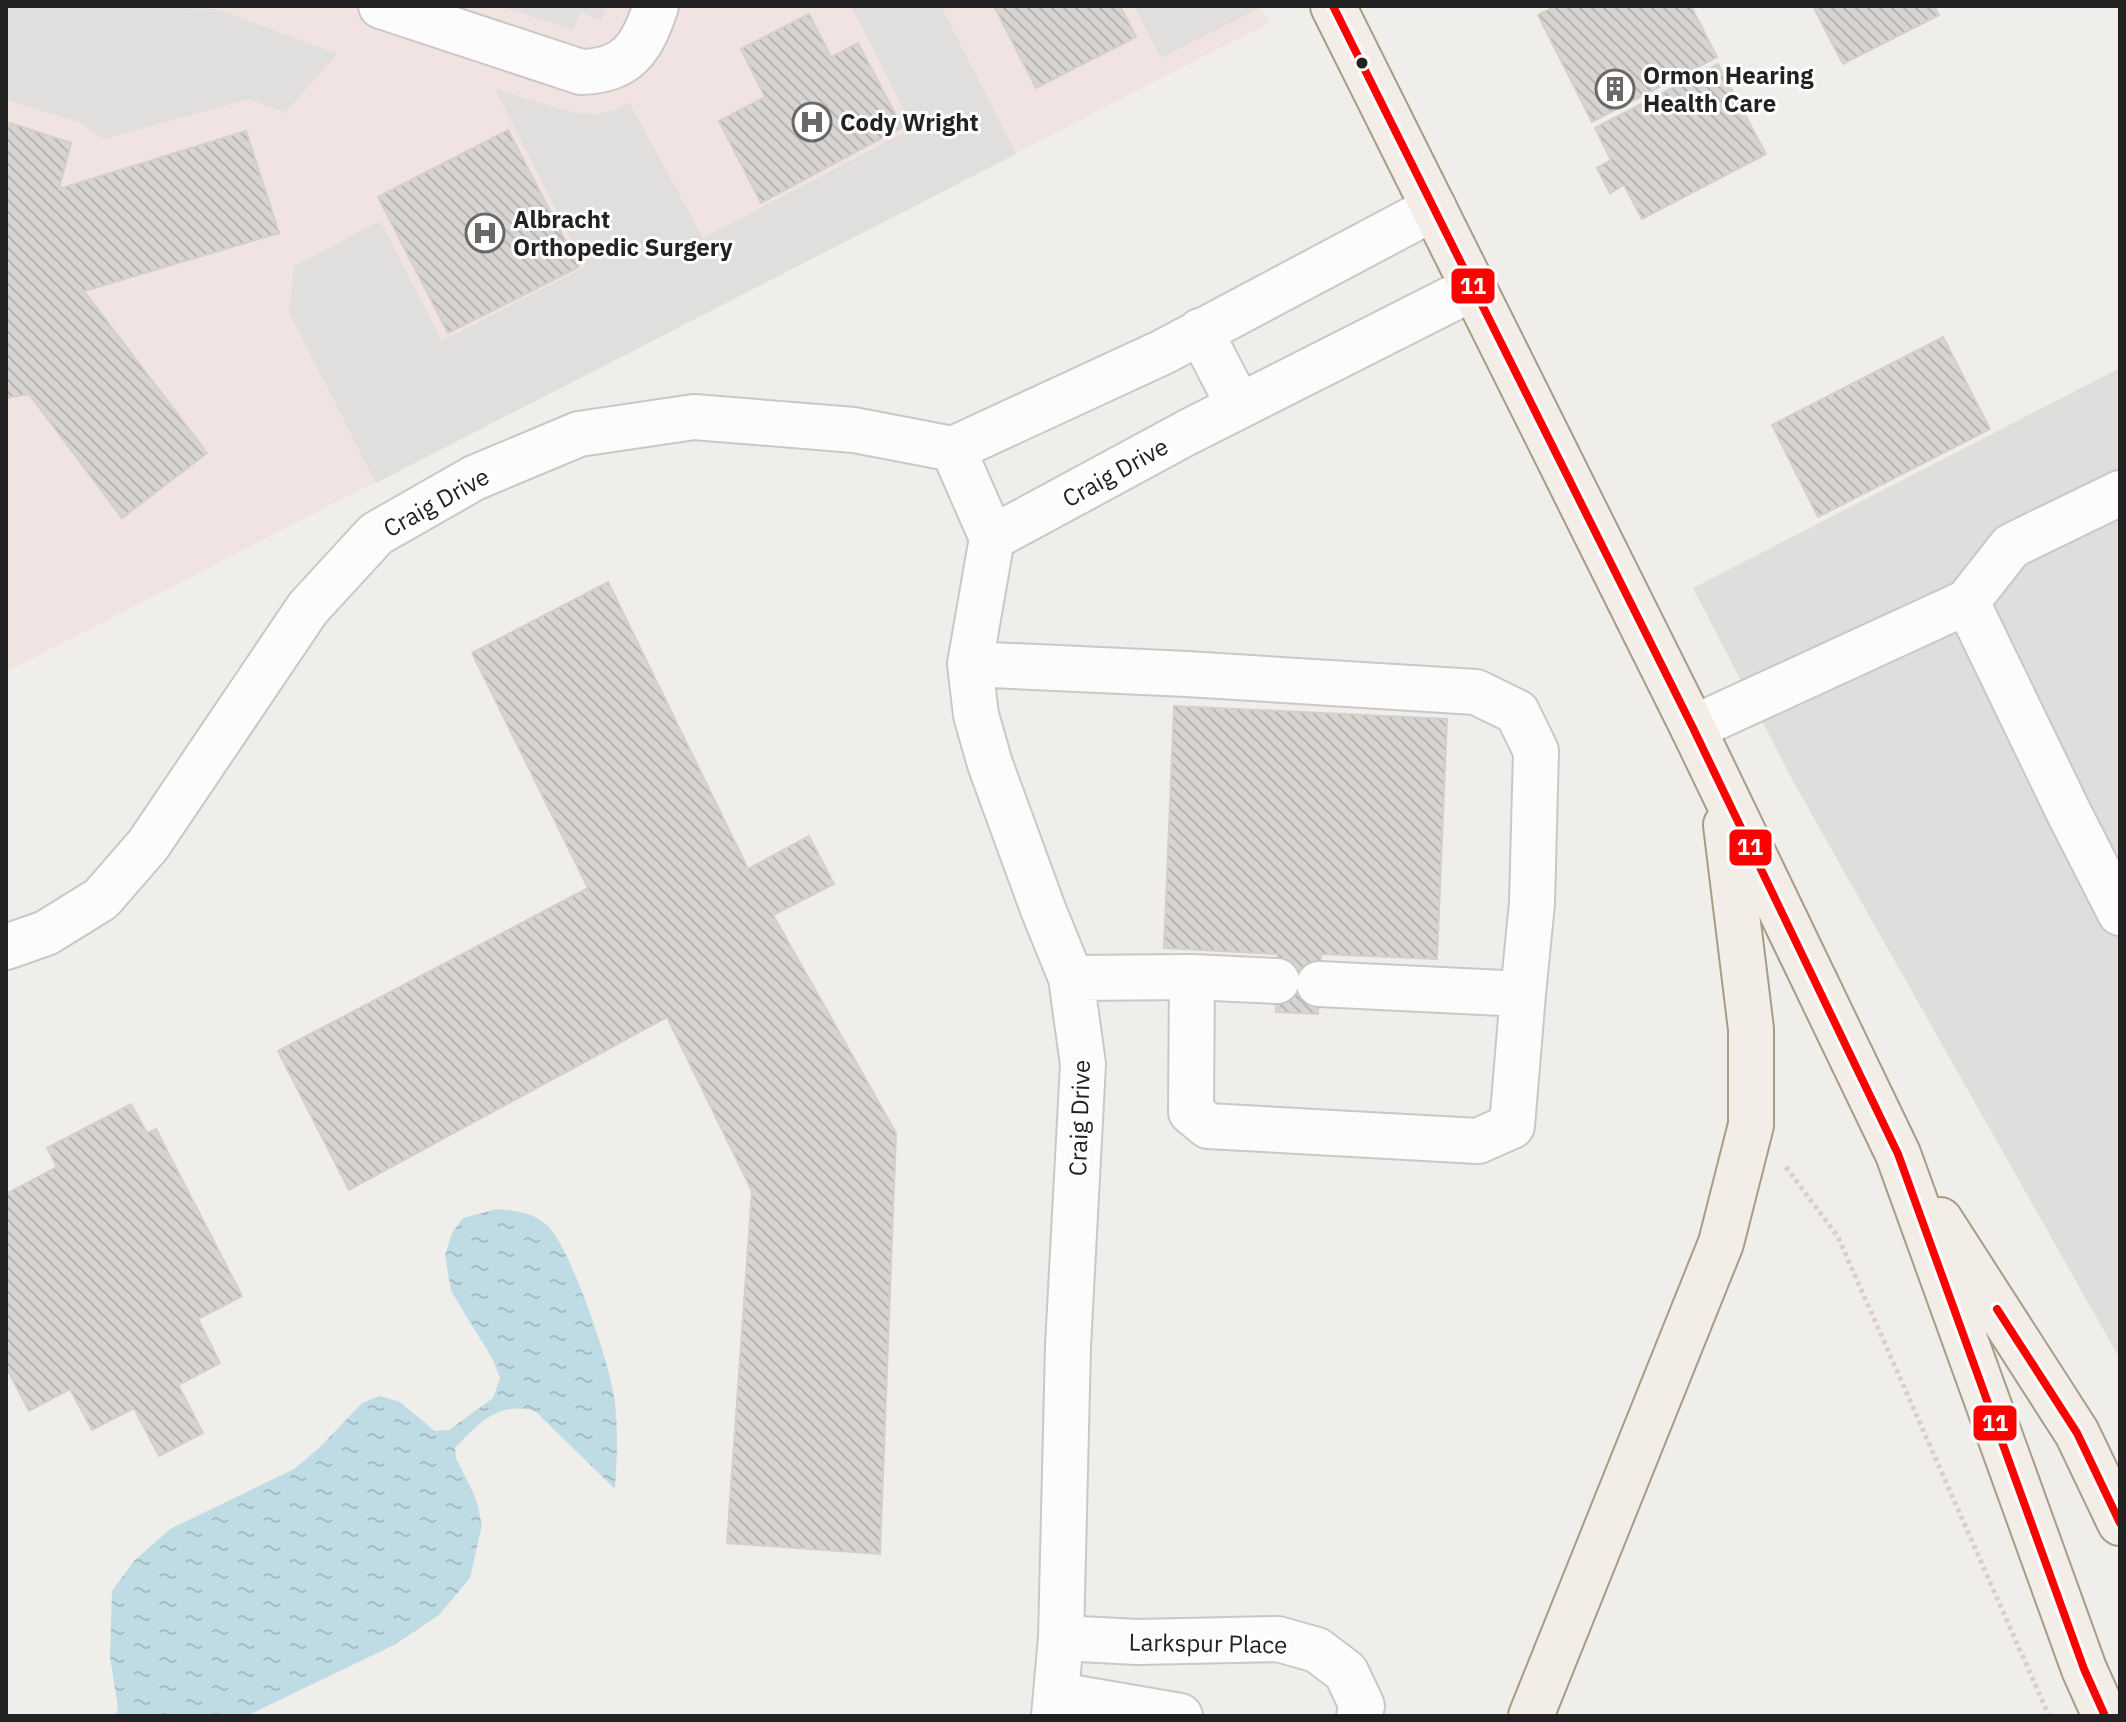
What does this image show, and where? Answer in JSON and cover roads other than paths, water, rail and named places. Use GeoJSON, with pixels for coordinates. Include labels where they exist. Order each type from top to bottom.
{"type":"FeatureCollection","features":[{"type":"Feature","properties":{"kind":"main road"},"geometry":{"type":"LineString","coordinates":[[1333,6],[1693,728],[1898,1154],[2084,1669],[2105,1716]]}},
{"type":"Feature","properties":{"kind":"main road"},"geometry":{"type":"LineString","coordinates":[[1531,1716],[1721,1243],[1751,1125],[1751,1029],[1721,787]]}},
{"type":"Feature","properties":{"kind":"main road"},"geometry":{"type":"LineString","coordinates":[[1898,1154],[2120,1497]]}},
{"type":"Feature","properties":{"kind":"main road"},"geometry":{"type":"LineString","coordinates":[[2077,1433],[2120,1523]]}},
{"type":"Feature","properties":{"kind":"street"},"geometry":{"type":"LineString","coordinates":[[381,6],[581,72],[604,71],[624,61],[639,47],[656,6]]}},
{"type":"Feature","properties":{"kind":"street"},"geometry":{"type":"LineString","coordinates":[[992,538],[953,449],[1163,352],[1434,208]]}},
{"type":"Feature","properties":{"kind":"street","name":"Craig Drive"},"geometry":{"type":"LineString","coordinates":[[1056,1705],[1061,1638],[1068,1346],[1083,1064],[1071,978],[990,764],[976,715],[970,664],[992,538],[1239,406],[1473,288]]}},
{"type":"Feature","properties":{"kind":"street"},"geometry":{"type":"LineString","coordinates":[[1200,331],[1239,406]]}},
{"type":"Feature","properties":{"kind":"street","name":"Craig Drive"},"geometry":{"type":"LineString","coordinates":[[6,947],[46,933],[101,899],[148,845],[308,608],[376,534],[474,478],[579,434],[694,417],[854,430],[953,449]]}},
{"type":"Feature","properties":{"kind":"street"},"geometry":{"type":"LineString","coordinates":[[1693,728],[1967,602],[2011,546],[2120,493]]}},
{"type":"Feature","properties":{"kind":"street"},"geometry":{"type":"LineString","coordinates":[[1967,602],[2120,913]]}},
{"type":"Feature","properties":{"kind":"street"},"geometry":{"type":"LineString","coordinates":[[970,664],[1476,692],[1517,712],[1536,751],[1532,903],[1512,1126],[1478,1141],[1208,1126],[1191,1112],[1192,977]]}},
{"type":"Feature","properties":{"kind":"street"},"geometry":{"type":"LineString","coordinates":[[1071,978],[1192,977],[1523,994]]}},
{"type":"Feature","properties":{"kind":"street","name":"Larkspur Place"},"geometry":{"type":"LineString","coordinates":[[1061,1638],[1137,1642],[1278,1639],[1317,1650],[1346,1672],[1362,1706],[1359,1716]]}},
{"type":"Feature","properties":{"kind":"street"},"geometry":{"type":"LineString","coordinates":[[1056,1705],[1180,1716]]}},
{"type":"Feature","properties":{"kind":"water"},"geometry":{"type":"Polygon","coordinates":[[[497,1209],[530,1215],[548,1226],[579,1283],[599,1338],[615,1403],[615,1489],[535,1411],[510,1409],[490,1416],[455,1448],[456,1458],[476,1499],[482,1525],[470,1578],[439,1615],[396,1644],[246,1716],[116,1716],[118,1707],[110,1657],[112,1591],[134,1561],[170,1529],[294,1469],[362,1403],[380,1396],[400,1402],[435,1431],[449,1430],[493,1398],[500,1378],[492,1358],[451,1291],[445,1255],[452,1233],[463,1218],[497,1209]]]}},
{"type":"Feature","properties":{"kind":"place","name":"Ormon Hearing Health Care"},"geometry":{"type":"Point","coordinates":[1615,89]}},
{"type":"Feature","properties":{"kind":"place","name":"Cody Wright"},"geometry":{"type":"Point","coordinates":[812,122]}},
{"type":"Feature","properties":{"kind":"place","name":"Albracht Orthopedic Surgery"},"geometry":{"type":"Point","coordinates":[485,233]}}]}
